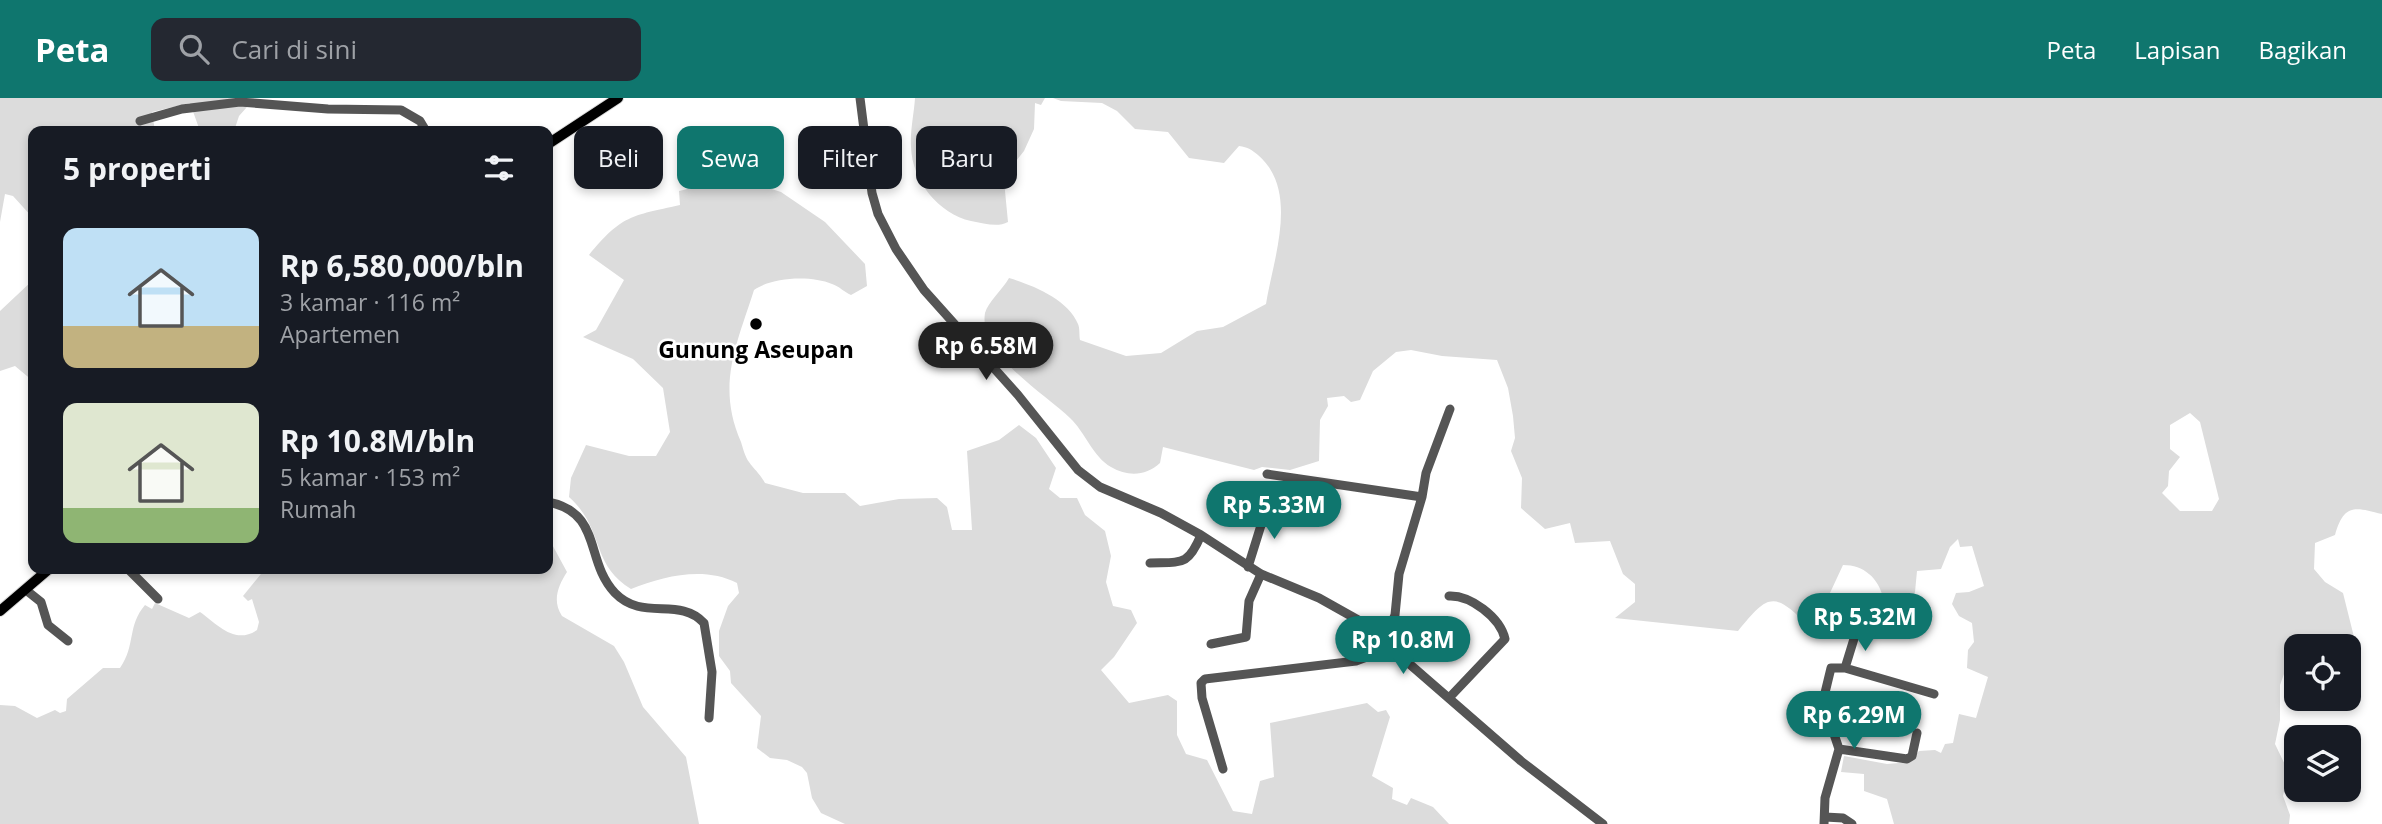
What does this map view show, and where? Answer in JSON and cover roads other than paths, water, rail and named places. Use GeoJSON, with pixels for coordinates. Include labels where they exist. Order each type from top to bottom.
{"type":"FeatureCollection","features":[{"type":"Feature","properties":{"kind":"main road"},"geometry":{"type":"LineString","coordinates":[[553,142],[618,98]]}},
{"type":"Feature","properties":{"kind":"main road"},"geometry":{"type":"LineString","coordinates":[[0,611],[44,574]]}},
{"type":"Feature","properties":{"kind":"street"},"geometry":{"type":"LineString","coordinates":[[860,98],[869,178],[878,214],[924,290],[1018,395],[1078,470],[1100,487],[1161,513],[1201,535],[1261,574],[1360,621],[1521,761],[1603,824]]}},
{"type":"Feature","properties":{"kind":"street"},"geometry":{"type":"LineString","coordinates":[[140,121],[182,109],[240,102],[328,109],[401,110],[420,121],[423,126]]}},
{"type":"Feature","properties":{"kind":"street"},"geometry":{"type":"LineString","coordinates":[[1384,640],[1391,628],[1399,574],[1422,497],[1426,473],[1450,409]]}},
{"type":"Feature","properties":{"kind":"street"},"geometry":{"type":"LineString","coordinates":[[1267,474],[1422,497]]}},
{"type":"Feature","properties":{"kind":"street"},"geometry":{"type":"LineString","coordinates":[[553,503],[578,515],[588,529],[603,575],[626,602],[638,608],[687,610],[704,622],[712,672],[709,718]]}},
{"type":"Feature","properties":{"kind":"street"},"geometry":{"type":"LineString","coordinates":[[1248,567],[1267,506]]}},
{"type":"Feature","properties":{"kind":"street"},"geometry":{"type":"LineString","coordinates":[[1150,563],[1187,561],[1193,555],[1201,535]]}},
{"type":"Feature","properties":{"kind":"street"},"geometry":{"type":"LineString","coordinates":[[133,574],[158,599]]}},
{"type":"Feature","properties":{"kind":"street"},"geometry":{"type":"LineString","coordinates":[[1211,644],[1246,637],[1249,601],[1261,574]]}},
{"type":"Feature","properties":{"kind":"street"},"geometry":{"type":"LineString","coordinates":[[26,590],[38,599],[48,625],[68,641]]}},
{"type":"Feature","properties":{"kind":"street"},"geometry":{"type":"LineString","coordinates":[[1449,596],[1465,597],[1478,606],[1504,633],[1505,639],[1449,698]]}},
{"type":"Feature","properties":{"kind":"street"},"geometry":{"type":"LineString","coordinates":[[1845,667],[1857,629]]}},
{"type":"Feature","properties":{"kind":"street"},"geometry":{"type":"LineString","coordinates":[[1223,769],[1202,698],[1201,683],[1205,679],[1356,661],[1391,648]]}},
{"type":"Feature","properties":{"kind":"street"},"geometry":{"type":"LineString","coordinates":[[1852,824],[1847,819],[1825,820],[1825,798],[1839,749],[1823,696],[1831,668],[1845,667],[1934,694]]}},
{"type":"Feature","properties":{"kind":"street"},"geometry":{"type":"LineString","coordinates":[[1839,749],[1907,760],[1912,756],[1917,733]]}},
{"type":"Feature","properties":{"kind":"place","name":"Gunung Aseupan"},"geometry":{"type":"Point","coordinates":[756,324]}}]}
